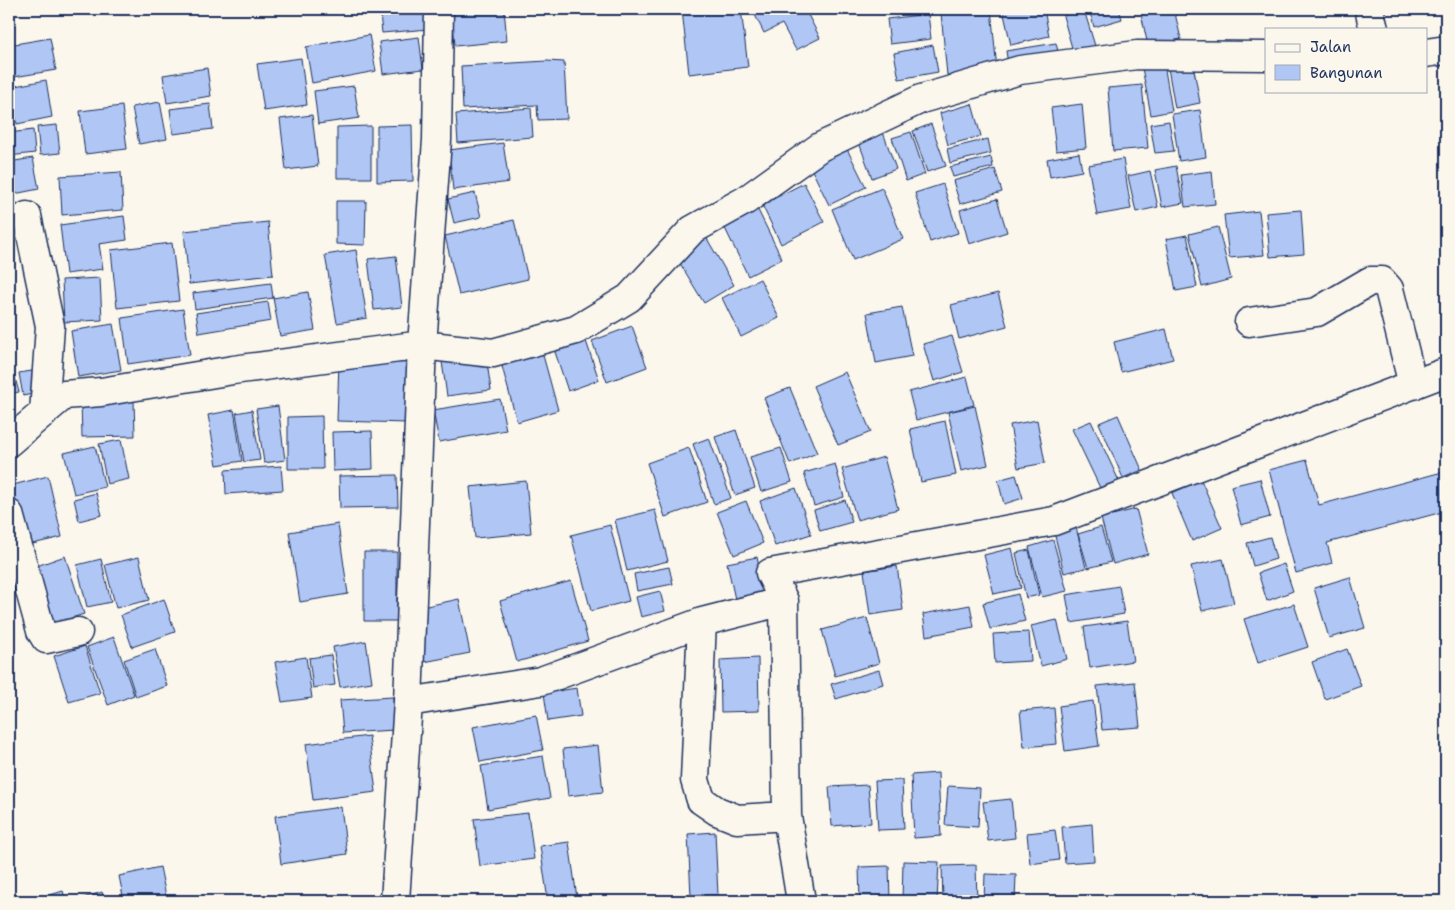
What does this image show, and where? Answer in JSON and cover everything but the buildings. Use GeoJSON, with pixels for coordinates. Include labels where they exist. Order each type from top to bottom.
{"type":"FeatureCollection","features":[{"type":"Feature","properties":{"kind":"street"},"geometry":{"type":"LineString","coordinates":[[395,901],[408,702],[422,345],[437,140],[438,9]]}},
{"type":"Feature","properties":{"kind":"street"},"geometry":{"type":"LineString","coordinates":[[1369,9],[1374,28]]}},
{"type":"Feature","properties":{"kind":"street"},"geometry":{"type":"LineString","coordinates":[[1428,52],[1446,50]]}},
{"type":"Feature","properties":{"kind":"street"},"geometry":{"type":"LineString","coordinates":[[9,442],[64,395],[101,392],[233,370],[422,345],[493,353],[576,330],[629,298],[692,230],[746,200],[820,147],[921,99],[1020,70],[1137,55],[1265,56]]}},
{"type":"Feature","properties":{"kind":"street"},"geometry":{"type":"LineString","coordinates":[[27,216],[50,326],[44,413]]}},
{"type":"Feature","properties":{"kind":"street"},"geometry":{"type":"LineString","coordinates":[[1249,322],[1316,312],[1370,280],[1382,281],[1389,289],[1413,385]]}},
{"type":"Feature","properties":{"kind":"street"},"geometry":{"type":"LineString","coordinates":[[801,901],[787,816],[784,601],[770,572],[1054,521],[1446,372]]}},
{"type":"Feature","properties":{"kind":"street"},"geometry":{"type":"LineString","coordinates":[[9,514],[40,631],[46,638],[78,632]]}},
{"type":"Feature","properties":{"kind":"street"},"geometry":{"type":"LineString","coordinates":[[408,702],[541,681],[702,622],[784,601]]}},
{"type":"Feature","properties":{"kind":"street"},"geometry":{"type":"LineString","coordinates":[[702,622],[695,780],[701,800],[717,811],[737,819],[787,816]]}}]}
